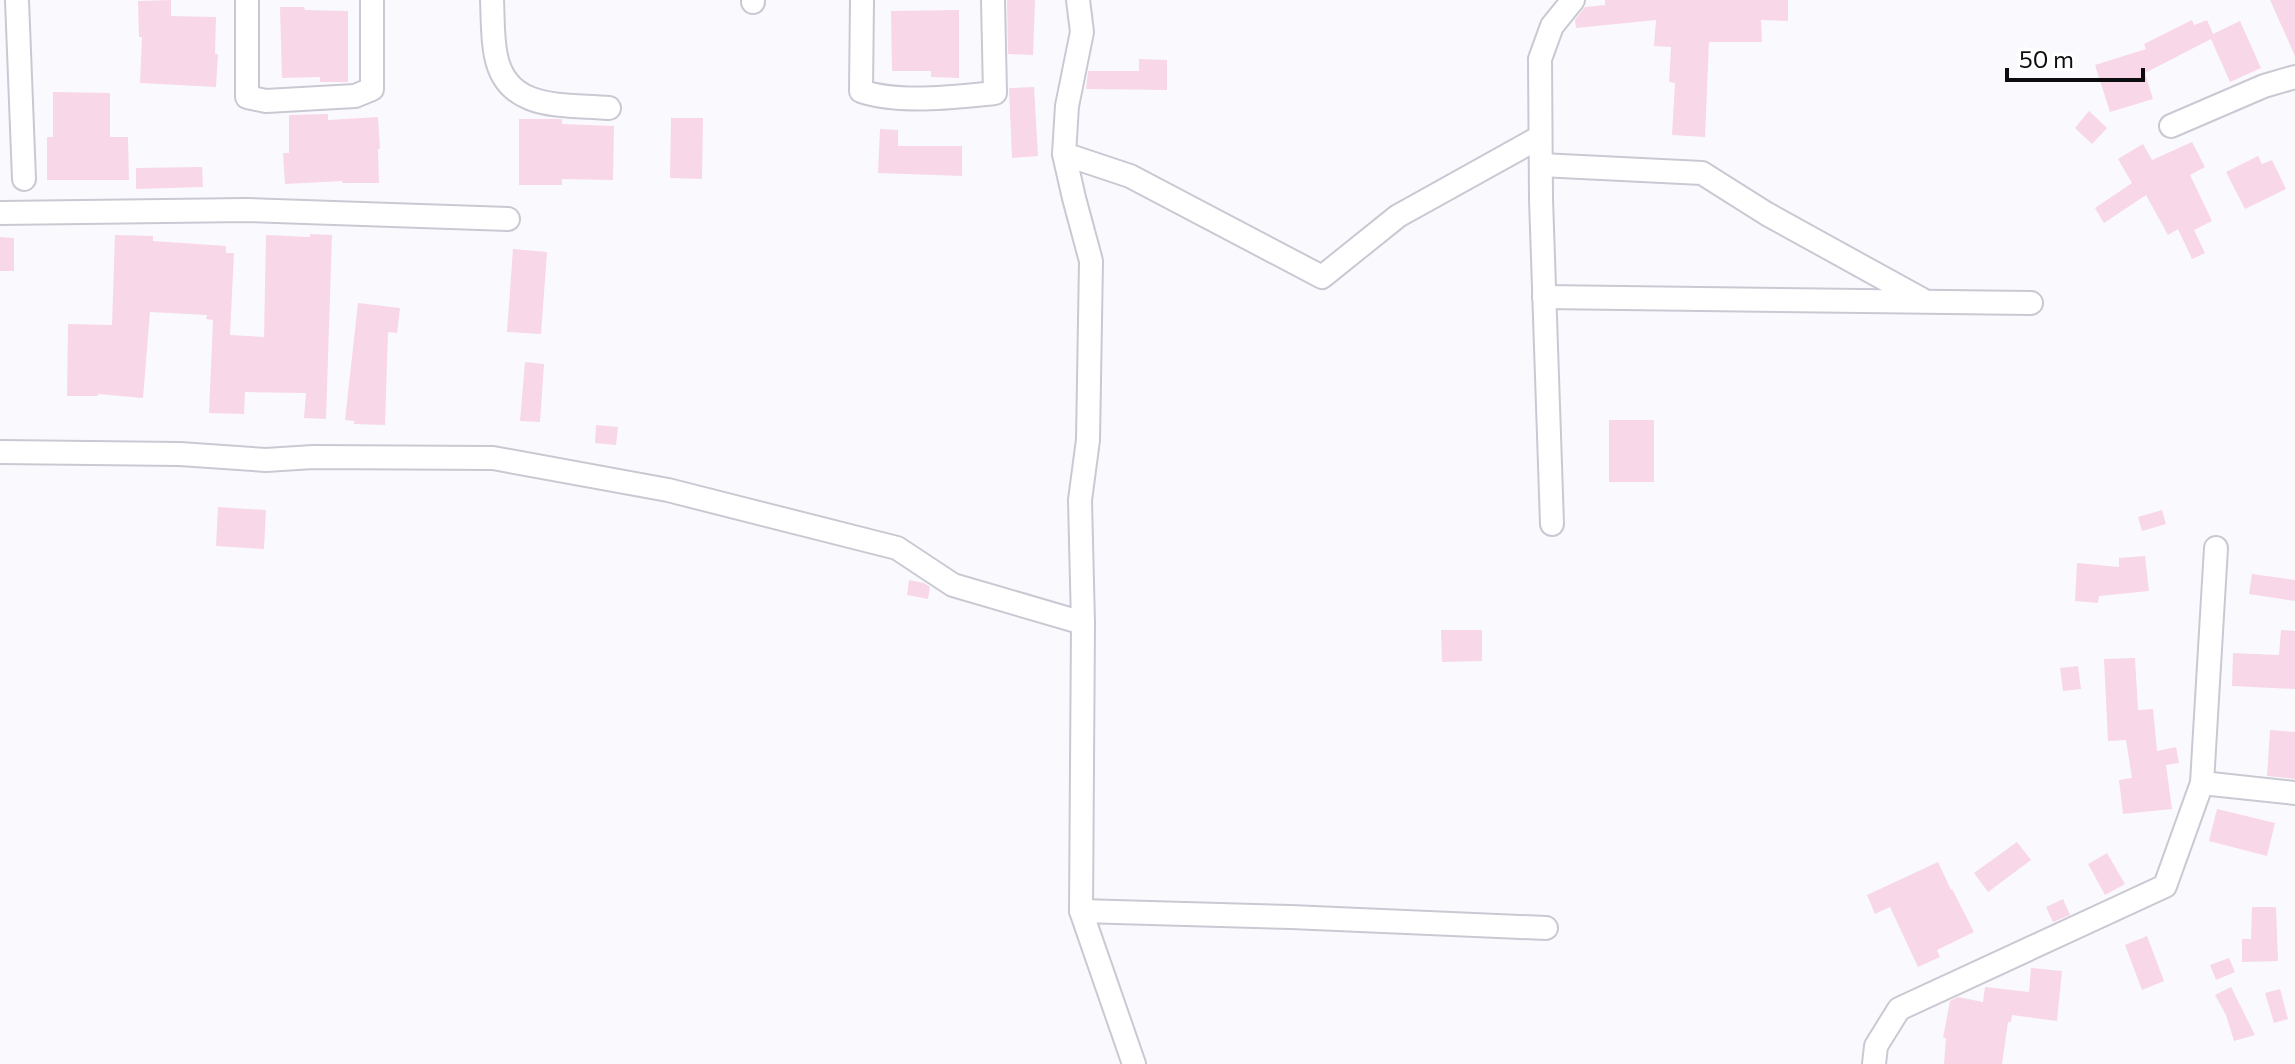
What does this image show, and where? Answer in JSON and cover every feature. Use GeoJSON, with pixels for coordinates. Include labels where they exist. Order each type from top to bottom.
{"type":"FeatureCollection","features":[{"type":"Feature","properties":{"kind":"street"},"geometry":{"type":"LineString","coordinates":[[17,0],[24,179]]}},
{"type":"Feature","properties":{"kind":"street"},"geometry":{"type":"LineString","coordinates":[[247,0],[247,97],[266,101],[355,96],[372,89],[372,0]]}},
{"type":"Feature","properties":{"kind":"street"},"geometry":{"type":"LineString","coordinates":[[492,0],[497,61],[515,92],[537,101],[609,108]]}},
{"type":"Feature","properties":{"kind":"street"},"geometry":{"type":"LineString","coordinates":[[862,0],[861,91],[877,97],[952,98],[995,93],[993,0]]}},
{"type":"Feature","properties":{"kind":"street"},"geometry":{"type":"LineString","coordinates":[[1078,0],[1082,32],[1067,106],[1064,154],[1091,261],[1088,440],[1080,500],[1083,623],[1081,911],[1134,1064]]}},
{"type":"Feature","properties":{"kind":"street"},"geometry":{"type":"LineString","coordinates":[[1552,524],[1540,59],[1552,26],[1573,0]]}},
{"type":"Feature","properties":{"kind":"street"},"geometry":{"type":"LineString","coordinates":[[2171,126],[2264,86],[2295,77]]}},
{"type":"Feature","properties":{"kind":"street"},"geometry":{"type":"LineString","coordinates":[[1064,154],[1130,176],[1322,277],[1398,216],[1540,137]]}},
{"type":"Feature","properties":{"kind":"street"},"geometry":{"type":"LineString","coordinates":[[1541,165],[1702,173],[1767,214],[1926,302]]}},
{"type":"Feature","properties":{"kind":"street"},"geometry":{"type":"LineString","coordinates":[[0,213],[247,210],[508,219]]}},
{"type":"Feature","properties":{"kind":"street"},"geometry":{"type":"LineString","coordinates":[[1544,297],[2031,303]]}},
{"type":"Feature","properties":{"kind":"street"},"geometry":{"type":"LineString","coordinates":[[0,452],[180,454],[266,460],[313,457],[493,458],[668,490],[897,548],[953,585],[1083,623]]}},
{"type":"Feature","properties":{"kind":"street"},"geometry":{"type":"LineString","coordinates":[[1874,1064],[1876,1046],[1899,1009],[2165,886],[2202,783],[2216,548]]}},
{"type":"Feature","properties":{"kind":"street"},"geometry":{"type":"LineString","coordinates":[[2202,783],[2295,793]]}},
{"type":"Feature","properties":{"kind":"street"},"geometry":{"type":"LineString","coordinates":[[1081,911],[1546,928]]}},
{"type":"Feature","properties":{"kind":"building"},"geometry":{"type":"Polygon","coordinates":[[[171,0],[171,16],[216,17],[216,87],[140,83],[142,37],[139,37],[138,1],[171,0]]]}},
{"type":"Feature","properties":{"kind":"building"},"geometry":{"type":"Polygon","coordinates":[[[1007,0],[1035,0],[1033,55],[1008,54],[1007,0]]]}},
{"type":"Feature","properties":{"kind":"building"},"geometry":{"type":"Polygon","coordinates":[[[1605,0],[1788,0],[1788,21],[1761,20],[1762,42],[1709,42],[1705,137],[1672,135],[1675,83],[1669,82],[1671,47],[1654,46],[1656,20],[1576,28],[1575,20],[1585,7],[1605,5],[1605,0]]]}},
{"type":"Feature","properties":{"kind":"building"},"geometry":{"type":"Polygon","coordinates":[[[2270,0],[2295,0],[2295,56],[2270,0]]]}},
{"type":"Feature","properties":{"kind":"building"},"geometry":{"type":"Polygon","coordinates":[[[280,7],[348,11],[348,82],[320,82],[320,77],[282,78],[280,7]]]}},
{"type":"Feature","properties":{"kind":"building"},"geometry":{"type":"Polygon","coordinates":[[[959,10],[959,78],[931,77],[931,71],[892,71],[891,11],[959,10]]]}},
{"type":"Feature","properties":{"kind":"building"},"geometry":{"type":"Polygon","coordinates":[[[2192,20],[2194,25],[2207,20],[2213,34],[2240,21],[2261,68],[2230,82],[2211,39],[2145,73],[2153,99],[2110,112],[2095,65],[2146,49],[2144,44],[2192,20]]]}},
{"type":"Feature","properties":{"kind":"building"},"geometry":{"type":"Polygon","coordinates":[[[1139,59],[1167,60],[1167,90],[1086,89],[1088,71],[1139,71],[1139,59]]]}},
{"type":"Feature","properties":{"kind":"building"},"geometry":{"type":"Polygon","coordinates":[[[1034,87],[1038,156],[1012,158],[1009,88],[1034,87]]]}},
{"type":"Feature","properties":{"kind":"building"},"geometry":{"type":"Polygon","coordinates":[[[53,92],[110,93],[110,137],[128,137],[129,180],[47,180],[47,137],[53,137],[53,92]]]}},
{"type":"Feature","properties":{"kind":"building"},"geometry":{"type":"Polygon","coordinates":[[[2089,111],[2107,128],[2092,144],[2075,128],[2089,111]]]}},
{"type":"Feature","properties":{"kind":"building"},"geometry":{"type":"Polygon","coordinates":[[[328,114],[328,120],[378,117],[379,183],[285,184],[283,153],[289,153],[289,115],[328,114]]]}},
{"type":"Feature","properties":{"kind":"building"},"geometry":{"type":"Polygon","coordinates":[[[671,118],[703,118],[702,179],[670,178],[671,118]]]}},
{"type":"Feature","properties":{"kind":"building"},"geometry":{"type":"Polygon","coordinates":[[[519,119],[562,119],[562,124],[614,126],[613,180],[562,179],[562,185],[519,185],[519,119]]]}},
{"type":"Feature","properties":{"kind":"building"},"geometry":{"type":"Polygon","coordinates":[[[880,129],[898,130],[898,146],[962,146],[962,176],[878,173],[880,129]]]}},
{"type":"Feature","properties":{"kind":"building"},"geometry":{"type":"Polygon","coordinates":[[[2192,142],[2205,167],[2190,175],[2212,221],[2194,230],[2205,253],[2192,259],[2178,229],[2168,235],[2146,195],[2104,223],[2095,208],[2132,183],[2118,159],[2143,144],[2152,160],[2192,142]]]}},
{"type":"Feature","properties":{"kind":"building"},"geometry":{"type":"Polygon","coordinates":[[[2258,156],[2262,164],[2272,160],[2286,189],[2245,209],[2226,172],[2258,156]]]}},
{"type":"Feature","properties":{"kind":"building"},"geometry":{"type":"Polygon","coordinates":[[[202,167],[203,187],[136,189],[136,168],[202,167]]]}},
{"type":"Feature","properties":{"kind":"building"},"geometry":{"type":"Polygon","coordinates":[[[310,234],[332,235],[326,419],[304,418],[306,393],[245,392],[244,414],[209,413],[213,320],[206,319],[207,315],[150,312],[143,398],[98,394],[67,396],[68,324],[112,325],[115,235],[153,236],[153,241],[226,246],[226,253],[234,253],[230,335],[264,337],[266,235],[310,237],[310,234]]]}},
{"type":"Feature","properties":{"kind":"building"},"geometry":{"type":"Polygon","coordinates":[[[0,237],[14,238],[14,271],[0,271],[0,237]]]}},
{"type":"Feature","properties":{"kind":"building"},"geometry":{"type":"Polygon","coordinates":[[[513,249],[547,252],[541,334],[507,332],[513,249]]]}},
{"type":"Feature","properties":{"kind":"building"},"geometry":{"type":"Polygon","coordinates":[[[358,303],[400,308],[397,333],[388,332],[385,425],[354,424],[354,421],[345,420],[358,303]]]}},
{"type":"Feature","properties":{"kind":"building"},"geometry":{"type":"Polygon","coordinates":[[[525,362],[544,364],[540,422],[520,421],[525,362]]]}},
{"type":"Feature","properties":{"kind":"building"},"geometry":{"type":"Polygon","coordinates":[[[1609,420],[1654,420],[1654,482],[1609,482],[1609,420]]]}},
{"type":"Feature","properties":{"kind":"building"},"geometry":{"type":"Polygon","coordinates":[[[596,425],[618,427],[616,445],[595,443],[596,425]]]}},
{"type":"Feature","properties":{"kind":"building"},"geometry":{"type":"Polygon","coordinates":[[[218,507],[266,510],[264,549],[216,546],[218,507]]]}},
{"type":"Feature","properties":{"kind":"building"},"geometry":{"type":"Polygon","coordinates":[[[2162,510],[2166,524],[2142,531],[2138,517],[2162,510]]]}},
{"type":"Feature","properties":{"kind":"building"},"geometry":{"type":"Polygon","coordinates":[[[2145,556],[2149,591],[2099,596],[2098,603],[2075,601],[2077,563],[2119,567],[2119,558],[2145,556]]]}},
{"type":"Feature","properties":{"kind":"building"},"geometry":{"type":"Polygon","coordinates":[[[2252,574],[2295,580],[2295,601],[2249,594],[2252,574]]]}},
{"type":"Feature","properties":{"kind":"building"},"geometry":{"type":"Polygon","coordinates":[[[909,580],[930,587],[928,599],[907,595],[909,580]]]}},
{"type":"Feature","properties":{"kind":"building"},"geometry":{"type":"Polygon","coordinates":[[[1441,630],[1482,630],[1482,661],[1442,662],[1441,630]]]}},
{"type":"Feature","properties":{"kind":"building"},"geometry":{"type":"Polygon","coordinates":[[[2281,630],[2295,631],[2295,689],[2232,686],[2233,653],[2279,655],[2281,630]]]}},
{"type":"Feature","properties":{"kind":"building"},"geometry":{"type":"Polygon","coordinates":[[[2135,658],[2138,710],[2153,709],[2157,751],[2176,747],[2179,763],[2166,765],[2172,809],[2123,814],[2119,780],[2132,778],[2126,740],[2108,741],[2104,659],[2135,658]]]}},
{"type":"Feature","properties":{"kind":"building"},"geometry":{"type":"Polygon","coordinates":[[[2078,666],[2081,689],[2063,691],[2060,668],[2078,666]]]}},
{"type":"Feature","properties":{"kind":"building"},"geometry":{"type":"Polygon","coordinates":[[[2270,730],[2295,732],[2295,779],[2267,776],[2270,730]]]}},
{"type":"Feature","properties":{"kind":"building"},"geometry":{"type":"Polygon","coordinates":[[[2217,809],[2275,823],[2267,856],[2209,841],[2217,809]]]}},
{"type":"Feature","properties":{"kind":"building"},"geometry":{"type":"Polygon","coordinates":[[[2017,842],[2031,860],[1988,892],[1974,873],[2017,842]]]}},
{"type":"Feature","properties":{"kind":"building"},"geometry":{"type":"Polygon","coordinates":[[[2107,853],[2125,884],[2105,895],[2088,864],[2107,853]]]}},
{"type":"Feature","properties":{"kind":"building"},"geometry":{"type":"Polygon","coordinates":[[[1938,862],[1974,932],[1937,950],[1940,957],[1918,967],[1890,907],[1875,914],[1867,895],[1938,862]]]}},
{"type":"Feature","properties":{"kind":"building"},"geometry":{"type":"Polygon","coordinates":[[[2063,899],[2070,915],[2053,922],[2046,907],[2063,899]]]}},
{"type":"Feature","properties":{"kind":"building"},"geometry":{"type":"Polygon","coordinates":[[[2252,907],[2276,907],[2278,961],[2242,962],[2242,939],[2251,939],[2252,907]]]}},
{"type":"Feature","properties":{"kind":"building"},"geometry":{"type":"Polygon","coordinates":[[[2147,936],[2164,981],[2142,990],[2125,945],[2147,936]]]}},
{"type":"Feature","properties":{"kind":"building"},"geometry":{"type":"Polygon","coordinates":[[[2229,958],[2235,972],[2216,980],[2210,965],[2229,958]]]}},
{"type":"Feature","properties":{"kind":"building"},"geometry":{"type":"Polygon","coordinates":[[[2031,968],[2062,971],[2057,1021],[2012,1015],[2011,1022],[2008,1022],[2002,1064],[1944,1064],[1946,1038],[1943,1038],[1950,1001],[1958,997],[1983,1002],[1985,987],[2029,992],[2031,968]]]}},
{"type":"Feature","properties":{"kind":"building"},"geometry":{"type":"Polygon","coordinates":[[[2231,987],[2255,1035],[2234,1041],[2226,1015],[2215,995],[2231,987]]]}},
{"type":"Feature","properties":{"kind":"building"},"geometry":{"type":"Polygon","coordinates":[[[2280,989],[2288,1019],[2274,1023],[2265,993],[2280,989]]]}}]}
